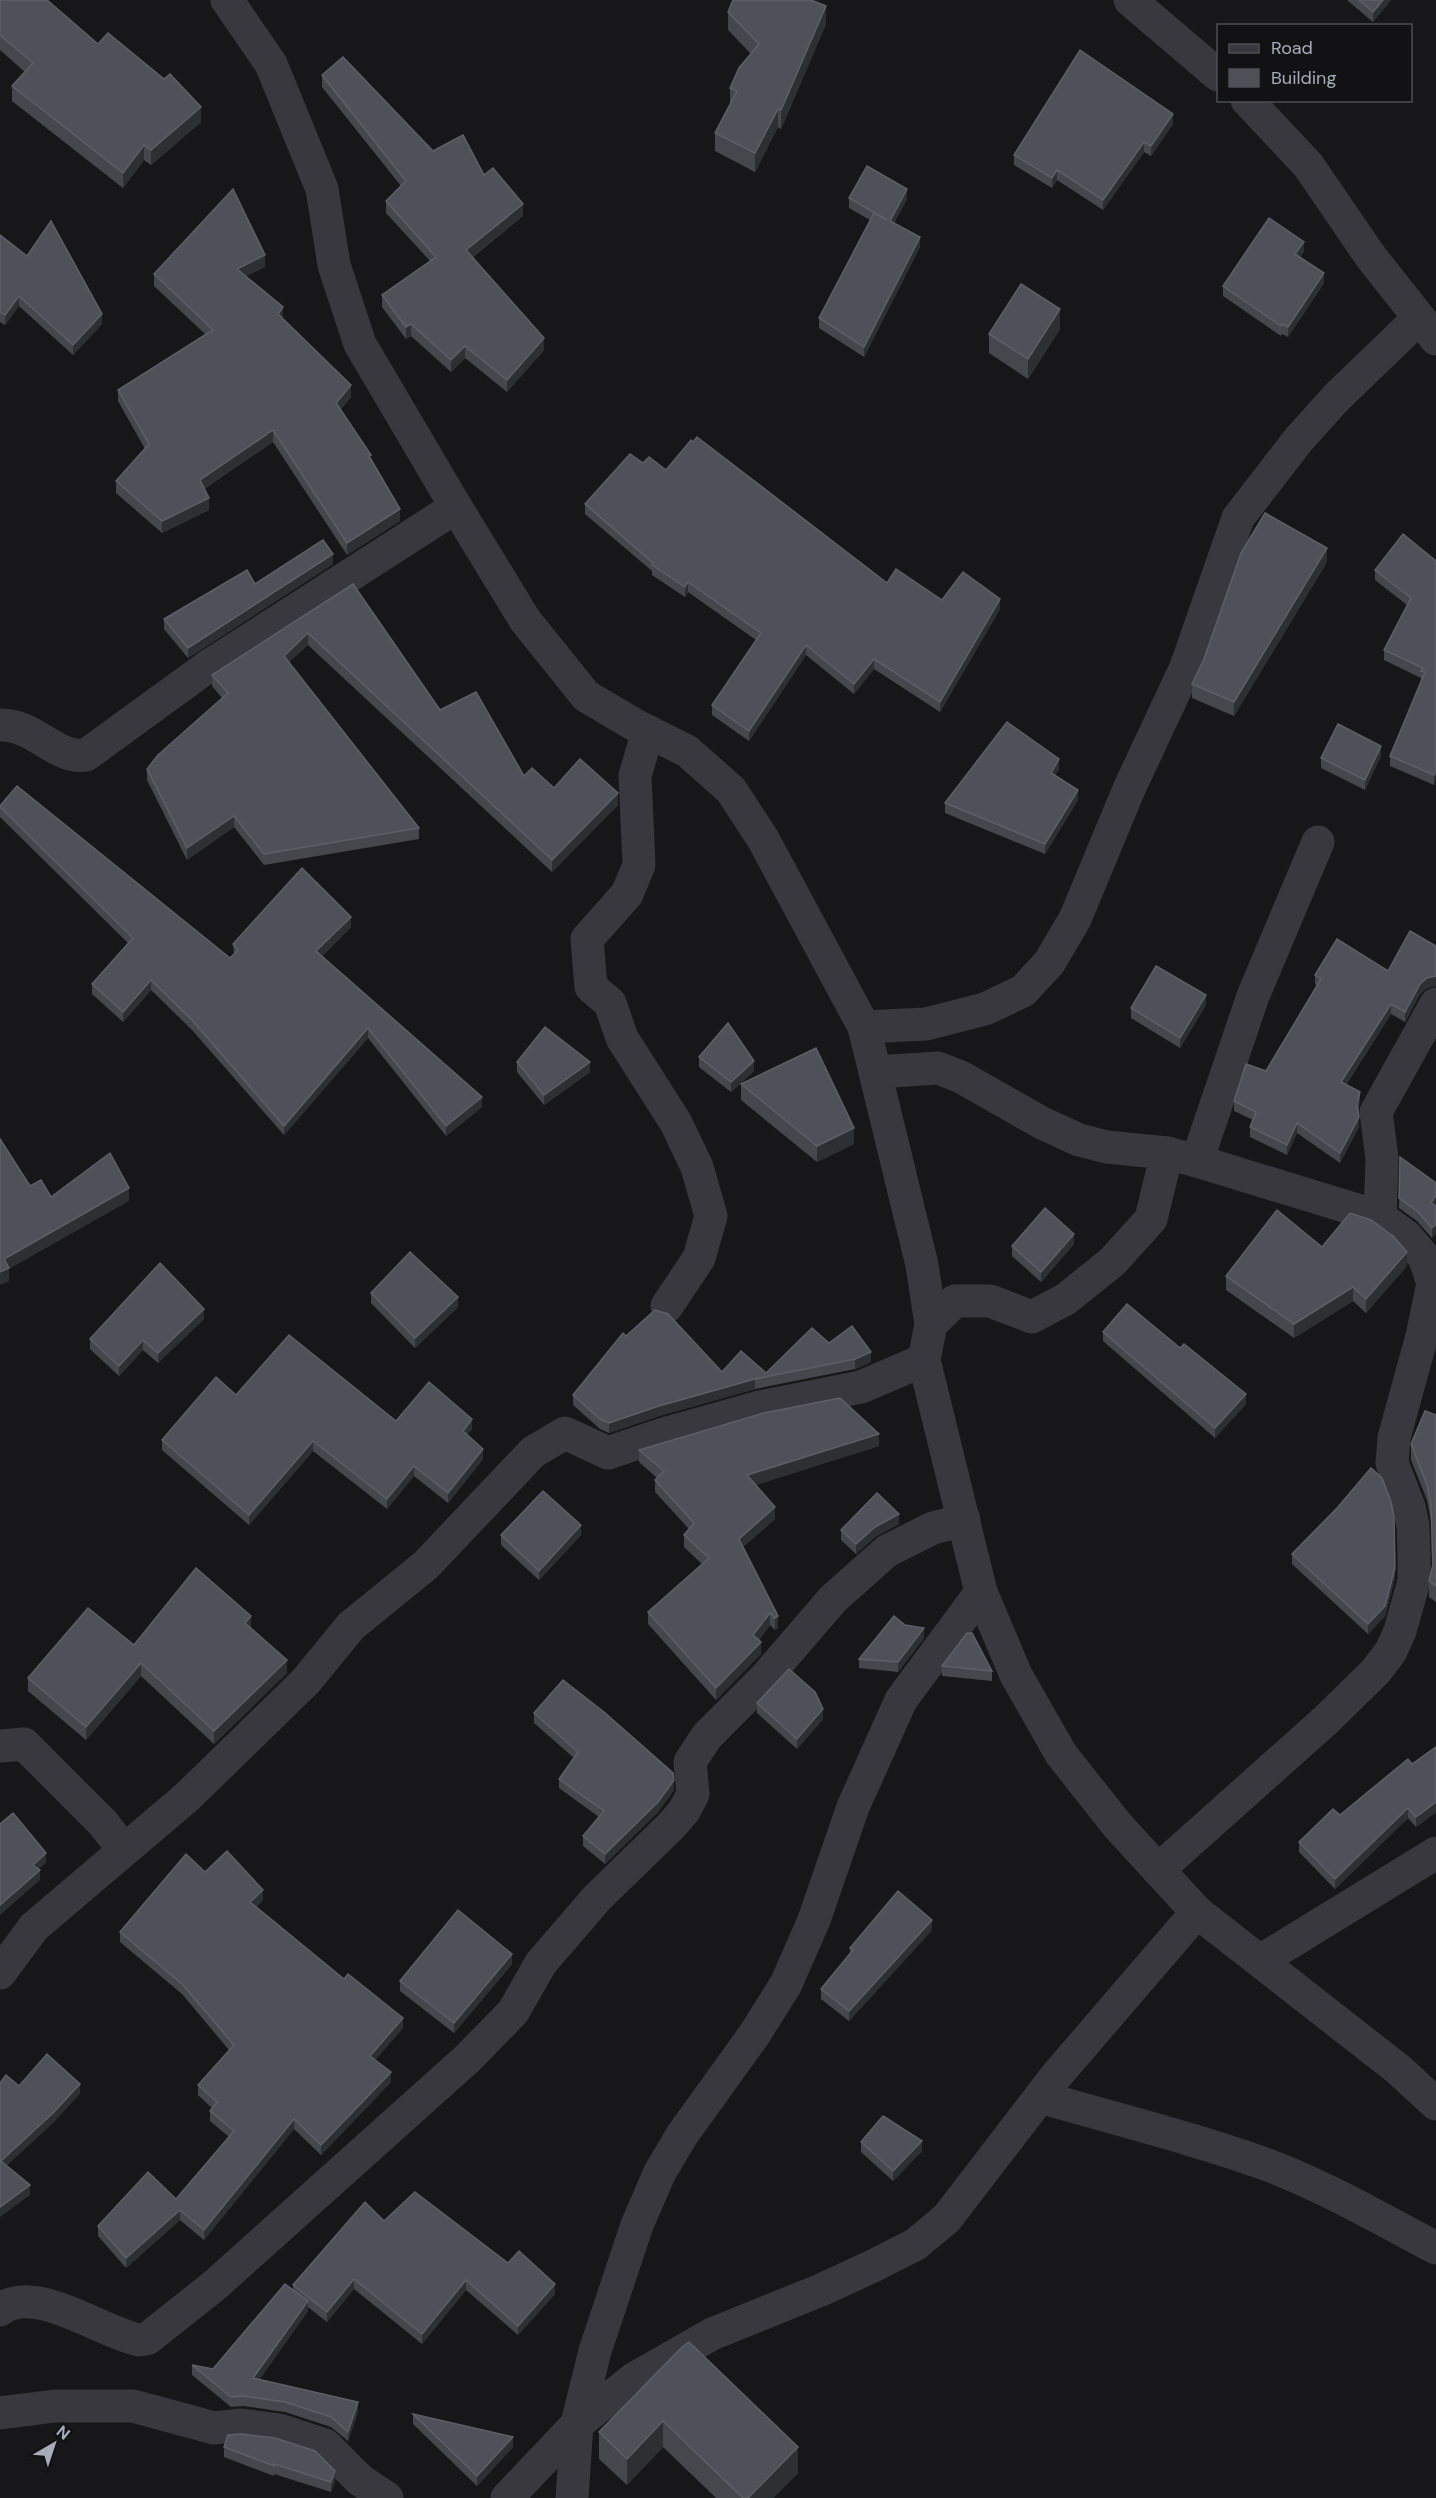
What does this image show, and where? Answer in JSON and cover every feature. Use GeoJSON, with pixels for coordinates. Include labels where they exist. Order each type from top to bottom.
{"type":"FeatureCollection","features":[{"type":"Feature","properties":{"kind":"street"},"geometry":{"type":"LineString","coordinates":[[228,0],[271,64],[322,189],[334,265],[360,344],[525,620],[586,696],[687,751],[731,790],[763,839],[864,1027],[922,1266],[931,1324],[924,1360],[981,1592],[1016,1675],[1061,1754],[1118,1826],[1197,1912],[1398,2069],[1436,2104]]}},
{"type":"Feature","properties":{"kind":"street"},"geometry":{"type":"LineString","coordinates":[[1130,0],[1217,74]]}},
{"type":"Feature","properties":{"kind":"street"},"geometry":{"type":"LineString","coordinates":[[864,1027],[926,1024],[985,1009],[1023,991],[1049,963],[1075,919],[1129,789],[1186,667],[1238,518],[1299,439],[1337,398],[1428,328],[1371,257],[1308,165],[1249,102]]}},
{"type":"Feature","properties":{"kind":"street"},"geometry":{"type":"LineString","coordinates":[[0,725],[25,728],[75,757],[86,755],[207,667],[456,507]]}},
{"type":"Feature","properties":{"kind":"street"},"geometry":{"type":"LineString","coordinates":[[648,731],[635,776],[639,865],[627,894],[586,939],[591,987],[610,1003],[622,1038],[676,1123],[697,1167],[711,1216],[699,1258],[667,1306]]}},
{"type":"Feature","properties":{"kind":"street"},"geometry":{"type":"LineString","coordinates":[[931,1324],[954,1301],[990,1301],[1032,1317],[1066,1299],[1112,1262],[1151,1219],[1182,1157],[1318,842]]}},
{"type":"Feature","properties":{"kind":"street"},"geometry":{"type":"LineString","coordinates":[[1380,1217],[1382,1158],[1376,1112],[1436,1004]]}},
{"type":"Feature","properties":{"kind":"street"},"geometry":{"type":"LineString","coordinates":[[876,1072],[938,1068],[961,1077],[1042,1123],[1079,1140],[1107,1147],[1182,1157],[1380,1217],[1406,1236],[1424,1257],[1434,1283],[1394,1438],[1392,1462],[1409,1507],[1414,1553],[1414,1581],[1408,1607],[1391,1651],[1376,1671],[1326,1720],[1158,1870]]}},
{"type":"Feature","properties":{"kind":"street"},"geometry":{"type":"LineString","coordinates":[[0,1973],[13,1931],[34,1927],[187,1797],[306,1681],[351,1626],[426,1566],[533,1452],[565,1433],[608,1453],[664,1434],[760,1407],[861,1387],[924,1360]]}},
{"type":"Feature","properties":{"kind":"street"},"geometry":{"type":"LineString","coordinates":[[0,2310],[8,2303],[39,2302],[139,2340],[147,2339],[215,2285],[467,2060],[513,2012],[548,1955],[597,1898],[684,1811],[693,1794],[690,1762],[707,1736],[771,1672],[833,1599],[887,1551],[933,1528],[964,1520]]}},
{"type":"Feature","properties":{"kind":"street"},"geometry":{"type":"LineString","coordinates":[[572,2498],[577,2424],[595,2351],[637,2225],[660,2172],[682,2135],[754,2035],[786,1984],[814,1920],[853,1807],[901,1700],[981,1592]]}},
{"type":"Feature","properties":{"kind":"street"},"geometry":{"type":"LineString","coordinates":[[0,1746],[24,1744],[103,1824],[124,1850]]}},
{"type":"Feature","properties":{"kind":"street"},"geometry":{"type":"LineString","coordinates":[[1260,1961],[1436,1853]]}},
{"type":"Feature","properties":{"kind":"street"},"geometry":{"type":"LineString","coordinates":[[507,2498],[577,2424],[635,2378],[712,2334],[821,2290],[916,2244],[947,2218],[1040,2097],[1197,1912]]}},
{"type":"Feature","properties":{"kind":"street"},"geometry":{"type":"LineString","coordinates":[[1040,2097],[1200,2142],[1269,2166],[1329,2192],[1436,2248]]}},
{"type":"Feature","properties":{"kind":"street"},"geometry":{"type":"LineString","coordinates":[[0,2413],[55,2406],[133,2406],[214,2428],[241,2425],[279,2430],[325,2445],[360,2480],[387,2498]]}},
{"type":"Feature","properties":{"kind":"building"},"geometry":{"type":"Polygon","coordinates":[[[0,0],[47,0],[98,44],[108,33],[164,79],[170,74],[201,107],[151,150],[144,145],[123,173],[12,86],[33,63],[0,35],[0,0]]]}},
{"type":"Feature","properties":{"kind":"building"},"geometry":{"type":"Polygon","coordinates":[[[733,0],[811,0],[826,6],[781,110],[778,109],[755,153],[715,133],[737,91],[730,88],[739,68],[759,44],[728,12],[733,0]]]}},
{"type":"Feature","properties":{"kind":"building"},"geometry":{"type":"Polygon","coordinates":[[[1359,0],[1383,0],[1373,12],[1359,0]]]}},
{"type":"Feature","properties":{"kind":"building"},"geometry":{"type":"Polygon","coordinates":[[[1080,50],[1173,114],[1151,146],[1144,142],[1103,200],[1057,170],[1052,178],[1014,155],[1080,50]]]}},
{"type":"Feature","properties":{"kind":"building"},"geometry":{"type":"Polygon","coordinates":[[[343,57],[433,151],[463,135],[484,175],[493,168],[523,204],[466,250],[544,338],[507,380],[465,346],[451,360],[411,324],[406,327],[382,295],[436,257],[386,201],[406,181],[322,75],[343,57]]]}},
{"type":"Feature","properties":{"kind":"building"},"geometry":{"type":"Polygon","coordinates":[[[867,166],[907,189],[890,221],[920,237],[864,347],[819,318],[874,213],[887,220],[849,198],[867,166]]]}},
{"type":"Feature","properties":{"kind":"building"},"geometry":{"type":"Polygon","coordinates":[[[233,189],[265,255],[237,269],[283,307],[278,314],[351,385],[336,403],[371,455],[369,456],[400,509],[347,543],[273,430],[200,480],[209,498],[162,521],[116,481],[149,444],[118,390],[213,330],[154,274],[233,189]]]}},
{"type":"Feature","properties":{"kind":"building"},"geometry":{"type":"Polygon","coordinates":[[[1269,218],[1304,242],[1295,254],[1324,273],[1288,327],[1282,324],[1281,326],[1223,286],[1269,218]]]}},
{"type":"Feature","properties":{"kind":"building"},"geometry":{"type":"Polygon","coordinates":[[[51,221],[102,314],[73,345],[19,296],[5,315],[0,312],[0,235],[27,256],[51,221]]]}},
{"type":"Feature","properties":{"kind":"building"},"geometry":{"type":"Polygon","coordinates":[[[1021,284],[1060,309],[1028,359],[989,334],[1021,284]]]}},
{"type":"Feature","properties":{"kind":"building"},"geometry":{"type":"Polygon","coordinates":[[[697,437],[887,583],[896,569],[942,600],[963,572],[1000,599],[940,702],[874,659],[854,684],[806,645],[749,731],[712,705],[761,633],[688,582],[685,587],[652,565],[653,563],[585,504],[630,454],[643,463],[649,457],[666,470],[691,440],[693,442],[697,437]]]}},
{"type":"Feature","properties":{"kind":"building"},"geometry":{"type":"Polygon","coordinates":[[[1265,513],[1327,548],[1234,702],[1192,684],[1204,659],[1241,553],[1265,513]]]}},
{"type":"Feature","properties":{"kind":"building"},"geometry":{"type":"Polygon","coordinates":[[[1403,534],[1436,561],[1436,770],[1434,775],[1390,756],[1425,672],[1421,671],[1423,668],[1384,650],[1411,598],[1375,570],[1403,534]]]}},
{"type":"Feature","properties":{"kind":"building"},"geometry":{"type":"Polygon","coordinates":[[[323,540],[333,554],[188,648],[164,619],[247,570],[255,584],[323,540]]]}},
{"type":"Feature","properties":{"kind":"building"},"geometry":{"type":"Polygon","coordinates":[[[353,584],[440,710],[476,692],[524,776],[532,768],[554,788],[580,759],[618,793],[552,860],[308,633],[284,656],[419,828],[264,854],[234,816],[187,848],[147,769],[158,755],[228,693],[212,675],[353,584]]]}},
{"type":"Feature","properties":{"kind":"building"},"geometry":{"type":"Polygon","coordinates":[[[1007,722],[1059,759],[1051,773],[1078,790],[1045,844],[945,803],[1007,722]]]}},
{"type":"Feature","properties":{"kind":"building"},"geometry":{"type":"Polygon","coordinates":[[[1338,724],[1381,746],[1365,780],[1321,758],[1338,724]]]}},
{"type":"Feature","properties":{"kind":"building"},"geometry":{"type":"Polygon","coordinates":[[[17,786],[230,958],[238,950],[233,944],[302,868],[351,917],[316,951],[482,1097],[446,1126],[368,1028],[284,1126],[192,1020],[151,980],[123,1012],[92,984],[133,938],[0,807],[17,786]]]}},
{"type":"Feature","properties":{"kind":"building"},"geometry":{"type":"Polygon","coordinates":[[[1410,931],[1436,946],[1436,976],[1427,978],[1420,984],[1405,1012],[1391,1004],[1341,1082],[1360,1092],[1357,1104],[1359,1117],[1340,1153],[1297,1123],[1287,1145],[1250,1127],[1256,1112],[1234,1101],[1246,1064],[1266,1071],[1321,979],[1315,975],[1337,939],[1388,971],[1410,931]]]}},
{"type":"Feature","properties":{"kind":"building"},"geometry":{"type":"Polygon","coordinates":[[[1156,966],[1206,995],[1180,1038],[1131,1008],[1156,966]]]}},
{"type":"Feature","properties":{"kind":"building"},"geometry":{"type":"Polygon","coordinates":[[[728,1023],[754,1061],[731,1082],[699,1057],[728,1023]]]}},
{"type":"Feature","properties":{"kind":"building"},"geometry":{"type":"Polygon","coordinates":[[[545,1027],[590,1062],[544,1095],[517,1062],[545,1027]]]}},
{"type":"Feature","properties":{"kind":"building"},"geometry":{"type":"Polygon","coordinates":[[[816,1048],[854,1128],[817,1146],[741,1084],[816,1048]]]}},
{"type":"Feature","properties":{"kind":"building"},"geometry":{"type":"Polygon","coordinates":[[[0,1139],[30,1186],[41,1180],[51,1197],[110,1153],[129,1188],[4,1259],[9,1268],[0,1272],[0,1139]]]}},
{"type":"Feature","properties":{"kind":"building"},"geometry":{"type":"Polygon","coordinates":[[[1400,1157],[1436,1183],[1436,1195],[1431,1203],[1436,1206],[1436,1224],[1432,1228],[1417,1211],[1399,1198],[1400,1157]]]}},
{"type":"Feature","properties":{"kind":"building"},"geometry":{"type":"Polygon","coordinates":[[[1045,1208],[1074,1234],[1041,1272],[1012,1246],[1045,1208]]]}},
{"type":"Feature","properties":{"kind":"building"},"geometry":{"type":"Polygon","coordinates":[[[1277,1210],[1322,1247],[1350,1213],[1371,1220],[1393,1236],[1407,1252],[1366,1299],[1353,1287],[1294,1324],[1226,1276],[1277,1210]]]}},
{"type":"Feature","properties":{"kind":"building"},"geometry":{"type":"Polygon","coordinates":[[[410,1252],[458,1297],[415,1338],[371,1293],[410,1252]]]}},
{"type":"Feature","properties":{"kind":"building"},"geometry":{"type":"Polygon","coordinates":[[[160,1263],[204,1309],[158,1353],[143,1340],[119,1366],[90,1339],[160,1263]]]}},
{"type":"Feature","properties":{"kind":"building"},"geometry":{"type":"Polygon","coordinates":[[[1127,1304],[1180,1348],[1184,1344],[1246,1394],[1215,1428],[1103,1332],[1127,1304]]]}},
{"type":"Feature","properties":{"kind":"building"},"geometry":{"type":"Polygon","coordinates":[[[655,1310],[668,1314],[722,1372],[741,1351],[766,1373],[812,1328],[829,1343],[852,1326],[871,1352],[855,1359],[755,1379],[659,1406],[609,1423],[600,1419],[573,1395],[623,1333],[626,1336],[655,1310]]]}},
{"type":"Feature","properties":{"kind":"building"},"geometry":{"type":"Polygon","coordinates":[[[289,1335],[396,1421],[429,1382],[472,1419],[463,1431],[483,1449],[448,1493],[414,1466],[387,1499],[313,1441],[249,1515],[162,1440],[216,1377],[236,1395],[289,1335]]]}},
{"type":"Feature","properties":{"kind":"building"},"geometry":{"type":"Polygon","coordinates":[[[840,1398],[879,1434],[747,1475],[775,1507],[739,1539],[778,1616],[775,1618],[770,1613],[753,1635],[761,1642],[716,1688],[648,1612],[709,1558],[684,1535],[694,1523],[655,1480],[664,1471],[639,1450],[764,1413],[840,1398]]]}},
{"type":"Feature","properties":{"kind":"building"},"geometry":{"type":"Polygon","coordinates":[[[1425,1411],[1436,1415],[1436,1586],[1429,1581],[1433,1565],[1431,1505],[1427,1485],[1411,1444],[1425,1411]]]}},
{"type":"Feature","properties":{"kind":"building"},"geometry":{"type":"Polygon","coordinates":[[[1371,1468],[1382,1478],[1391,1502],[1394,1517],[1395,1568],[1385,1606],[1368,1624],[1292,1554],[1338,1507],[1371,1468]]]}},
{"type":"Feature","properties":{"kind":"building"},"geometry":{"type":"Polygon","coordinates":[[[543,1491],[581,1525],[539,1571],[501,1535],[543,1491]]]}},
{"type":"Feature","properties":{"kind":"building"},"geometry":{"type":"Polygon","coordinates":[[[877,1493],[899,1514],[875,1527],[856,1544],[841,1530],[877,1493]]]}},
{"type":"Feature","properties":{"kind":"building"},"geometry":{"type":"Polygon","coordinates":[[[196,1568],[251,1616],[245,1623],[287,1660],[214,1731],[141,1663],[86,1727],[28,1678],[88,1608],[134,1645],[196,1568]]]}},
{"type":"Feature","properties":{"kind":"building"},"geometry":{"type":"Polygon","coordinates":[[[894,1616],[905,1625],[924,1628],[898,1662],[859,1659],[894,1616]]]}},
{"type":"Feature","properties":{"kind":"building"},"geometry":{"type":"Polygon","coordinates":[[[967,1633],[972,1633],[992,1671],[942,1666],[967,1633]]]}},
{"type":"Feature","properties":{"kind":"building"},"geometry":{"type":"Polygon","coordinates":[[[789,1669],[815,1692],[823,1709],[797,1739],[757,1703],[789,1669]]]}},
{"type":"Feature","properties":{"kind":"building"},"geometry":{"type":"Polygon","coordinates":[[[563,1680],[604,1712],[673,1773],[674,1780],[658,1802],[605,1854],[583,1836],[604,1811],[559,1779],[578,1752],[534,1713],[563,1680]]]}},
{"type":"Feature","properties":{"kind":"building"},"geometry":{"type":"Polygon","coordinates":[[[1436,1747],[1436,1802],[1416,1817],[1408,1808],[1335,1879],[1299,1842],[1333,1809],[1340,1815],[1408,1759],[1412,1764],[1436,1747]]]}},
{"type":"Feature","properties":{"kind":"building"},"geometry":{"type":"Polygon","coordinates":[[[13,1813],[46,1853],[33,1865],[40,1870],[0,1905],[0,1824],[13,1813]]]}},
{"type":"Feature","properties":{"kind":"building"},"geometry":{"type":"Polygon","coordinates":[[[227,1851],[263,1890],[250,1902],[344,1979],[348,1974],[403,2018],[370,2056],[391,2072],[321,2145],[294,2119],[204,2230],[180,2210],[126,2258],[98,2226],[148,2172],[176,2199],[234,2131],[210,2111],[217,2102],[198,2085],[234,2045],[182,1984],[120,1932],[186,1854],[205,1872],[227,1851]]]}},
{"type":"Feature","properties":{"kind":"building"},"geometry":{"type":"Polygon","coordinates":[[[898,1891],[932,1920],[849,2011],[821,1989],[853,1950],[850,1948],[898,1891]]]}},
{"type":"Feature","properties":{"kind":"building"},"geometry":{"type":"Polygon","coordinates":[[[458,1910],[512,1954],[454,2023],[400,1981],[458,1910]]]}},
{"type":"Feature","properties":{"kind":"building"},"geometry":{"type":"Polygon","coordinates":[[[47,2054],[80,2084],[53,2113],[1,2161],[30,2185],[0,2207],[0,2083],[6,2075],[19,2086],[47,2054]]]}},
{"type":"Feature","properties":{"kind":"building"},"geometry":{"type":"Polygon","coordinates":[[[883,2116],[922,2141],[893,2171],[861,2142],[883,2116]]]}},
{"type":"Feature","properties":{"kind":"building"},"geometry":{"type":"Polygon","coordinates":[[[415,2192],[508,2263],[519,2251],[555,2284],[518,2326],[466,2280],[422,2334],[354,2279],[327,2312],[293,2285],[365,2202],[384,2221],[415,2192]]]}},
{"type":"Feature","properties":{"kind":"building"},"geometry":{"type":"Polygon","coordinates":[[[285,2284],[308,2301],[253,2378],[358,2402],[348,2432],[331,2417],[285,2402],[243,2396],[231,2397],[192,2365],[213,2369],[285,2284]]]}},
{"type":"Feature","properties":{"kind":"building"},"geometry":{"type":"Polygon","coordinates":[[[689,2342],[798,2447],[748,2498],[743,2498],[663,2421],[627,2459],[599,2432],[689,2342]]]}},
{"type":"Feature","properties":{"kind":"building"},"geometry":{"type":"Polygon","coordinates":[[[413,2414],[513,2437],[477,2476],[413,2414]]]}},
{"type":"Feature","properties":{"kind":"building"},"geometry":{"type":"Polygon","coordinates":[[[241,2434],[275,2438],[315,2451],[335,2471],[331,2482],[274,2464],[274,2466],[224,2447],[228,2435],[241,2434]]]}}]}
